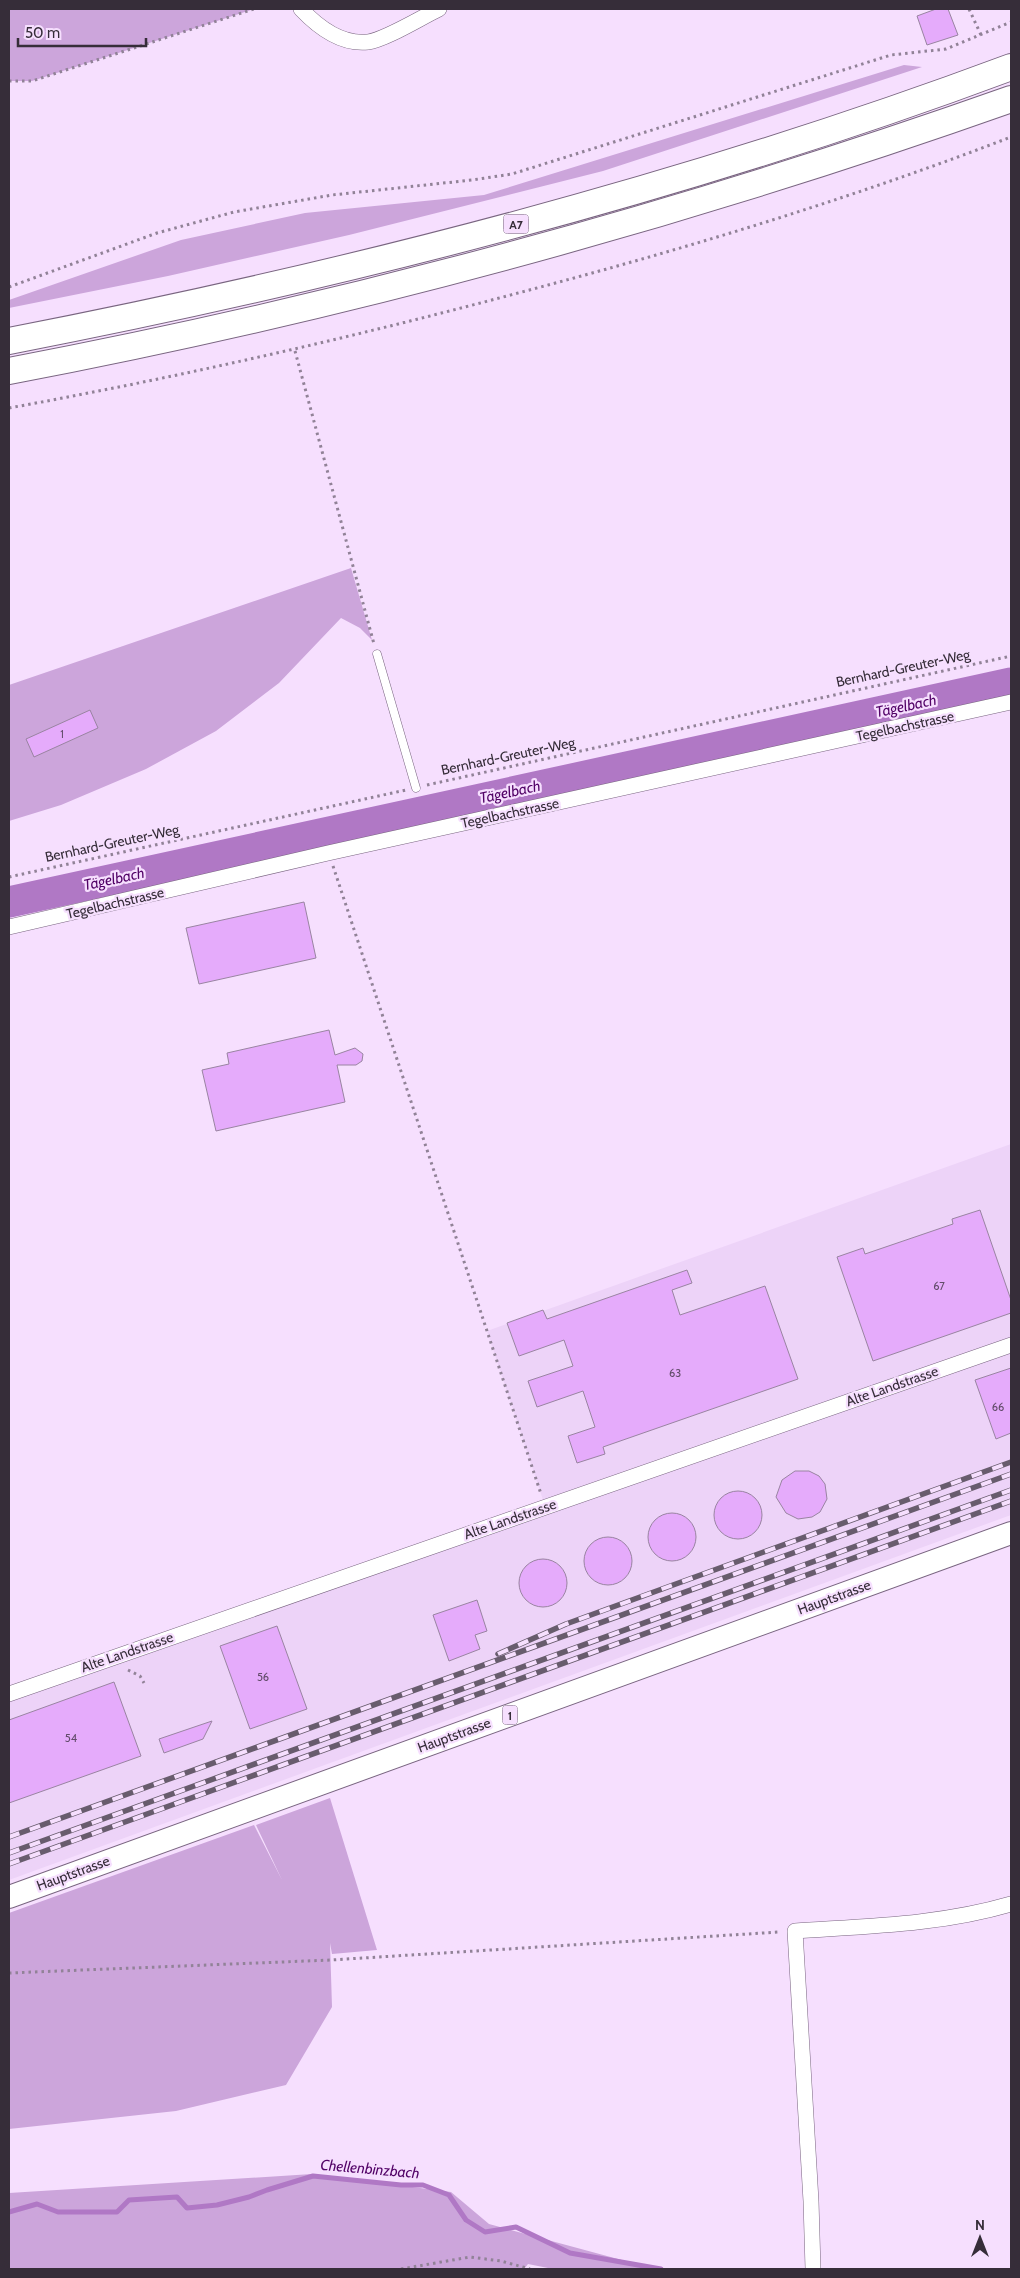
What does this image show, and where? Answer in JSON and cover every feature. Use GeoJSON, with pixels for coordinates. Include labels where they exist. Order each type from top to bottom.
{"type":"FeatureCollection","features":[{"type":"Feature","properties":{"kind":"highway","name":"A7"},"geometry":{"type":"LineString","coordinates":[[9,340],[155,312],[298,279],[522,222],[776,147],[1011,67]]}},
{"type":"Feature","properties":{"kind":"highway","name":"A7"},"geometry":{"type":"LineString","coordinates":[[9,371],[248,322],[484,264],[738,191],[1011,99]]}},
{"type":"Feature","properties":{"kind":"main road","name":"Hauptstrasse"},"geometry":{"type":"LineString","coordinates":[[9,1897],[1011,1533]]}},
{"type":"Feature","properties":{"kind":"street"},"geometry":{"type":"LineString","coordinates":[[301,9],[316,25],[342,39],[368,42],[398,30],[438,9]]}},
{"type":"Feature","properties":{"kind":"street","name":"Tegelbachstrasse"},"geometry":{"type":"LineString","coordinates":[[9,927],[1011,702]]}},
{"type":"Feature","properties":{"kind":"street","name":"Alte Landstrasse"},"geometry":{"type":"LineString","coordinates":[[9,1694],[1011,1345]]}},
{"type":"Feature","properties":{"kind":"street"},"geometry":{"type":"LineString","coordinates":[[813,2269],[795,1931],[933,1922],[979,1914],[1011,1904]]}},
{"type":"Feature","properties":{"kind":"lane"},"geometry":{"type":"LineString","coordinates":[[377,654],[416,788]]}},
{"type":"Feature","properties":{"kind":"path"},"geometry":{"type":"LineString","coordinates":[[9,81],[32,80],[254,9]]}},
{"type":"Feature","properties":{"kind":"path"},"geometry":{"type":"LineString","coordinates":[[969,9],[981,34]]}},
{"type":"Feature","properties":{"kind":"path"},"geometry":{"type":"LineString","coordinates":[[9,287],[149,235],[234,212],[332,195],[512,174],[891,55],[946,49],[1011,22]]}},
{"type":"Feature","properties":{"kind":"path"},"geometry":{"type":"LineString","coordinates":[[9,408],[160,380],[294,351],[464,308],[705,242],[885,183],[1011,137]]}},
{"type":"Feature","properties":{"kind":"path"},"geometry":{"type":"LineString","coordinates":[[294,351],[377,654]]}},
{"type":"Feature","properties":{"kind":"path","name":"Bernhard-Greuter-Weg"},"geometry":{"type":"LineString","coordinates":[[9,877],[1011,656]]}},
{"type":"Feature","properties":{"kind":"path"},"geometry":{"type":"LineString","coordinates":[[328,854],[545,1506]]}},
{"type":"Feature","properties":{"kind":"path"},"geometry":{"type":"LineString","coordinates":[[9,1973],[331,1960],[795,1931]]}},
{"type":"Feature","properties":{"kind":"path"},"geometry":{"type":"LineString","coordinates":[[401,2269],[470,2258],[501,2261],[530,2269]]}},
{"type":"Feature","properties":{"kind":"shaded area"},"geometry":{"type":"Polygon","coordinates":[[[9,9],[254,9],[32,81],[9,81],[9,9]]]}},
{"type":"Feature","properties":{"kind":"shaded area"},"geometry":{"type":"Polygon","coordinates":[[[904,65],[922,67],[603,171],[349,235],[168,276],[9,308],[9,300],[181,240],[305,213],[484,195],[904,65]]]}},
{"type":"Feature","properties":{"kind":"shaded area"},"geometry":{"type":"Polygon","coordinates":[[[351,568],[372,640],[360,628],[341,618],[279,683],[216,731],[146,769],[61,805],[9,821],[9,685],[351,568]]]}},
{"type":"Feature","properties":{"kind":"shaded area"},"geometry":{"type":"Polygon","coordinates":[[[1011,1144],[1011,1515],[9,1880],[9,1694],[545,1506],[487,1331],[1011,1144]]]}},
{"type":"Feature","properties":{"kind":"shaded area"},"geometry":{"type":"Polygon","coordinates":[[[330,1798],[377,1950],[332,1954],[330,1943],[332,2007],[286,2085],[176,2111],[9,2129],[9,1913],[254,1825],[282,1880],[256,1825],[330,1798]]]}},
{"type":"Feature","properties":{"kind":"shaded area"},"geometry":{"type":"Polygon","coordinates":[[[312,2174],[451,2192],[489,2224],[655,2269],[553,2269],[528,2264],[524,2269],[9,2269],[9,2193],[312,2174]]]}},
{"type":"Feature","properties":{"kind":"building"},"geometry":{"type":"Polygon","coordinates":[[[936,9],[948,9],[958,35],[927,45],[917,16],[936,9]]]}},
{"type":"Feature","properties":{"kind":"building"},"geometry":{"type":"Polygon","coordinates":[[[90,710],[98,728],[34,757],[26,739],[90,710]]]}},
{"type":"Feature","properties":{"kind":"building"},"geometry":{"type":"Polygon","coordinates":[[[304,902],[316,958],[199,984],[186,928],[304,902]]]}},
{"type":"Feature","properties":{"kind":"building"},"geometry":{"type":"Polygon","coordinates":[[[329,1030],[335,1055],[355,1048],[363,1054],[362,1061],[356,1065],[337,1065],[345,1102],[216,1131],[202,1070],[229,1064],[227,1053],[329,1030]]]}},
{"type":"Feature","properties":{"kind":"building"},"geometry":{"type":"Polygon","coordinates":[[[980,1210],[1011,1300],[1011,1313],[873,1361],[837,1257],[863,1248],[865,1254],[953,1224],[952,1219],[980,1210]]]}},
{"type":"Feature","properties":{"kind":"building"},"geometry":{"type":"Polygon","coordinates":[[[687,1270],[692,1283],[672,1290],[680,1315],[765,1286],[798,1379],[603,1447],[605,1454],[577,1463],[568,1436],[595,1427],[583,1391],[537,1407],[528,1381],[573,1366],[564,1340],[519,1356],[507,1323],[543,1310],[547,1319],[687,1270]]]}},
{"type":"Feature","properties":{"kind":"building"},"geometry":{"type":"Polygon","coordinates":[[[1011,1368],[1011,1433],[996,1439],[975,1380],[1011,1368]]]}},
{"type":"Feature","properties":{"kind":"building"},"geometry":{"type":"Polygon","coordinates":[[[795,1471],[809,1471],[819,1476],[825,1484],[827,1499],[820,1512],[812,1517],[798,1519],[786,1513],[776,1497],[782,1480],[795,1471]]]}},
{"type":"Feature","properties":{"kind":"building"},"geometry":{"type":"Polygon","coordinates":[[[733,1491],[743,1491],[755,1498],[762,1510],[762,1520],[755,1532],[743,1539],[733,1539],[725,1535],[718,1528],[714,1520],[714,1510],[718,1502],[725,1495],[733,1491]]]}},
{"type":"Feature","properties":{"kind":"building"},"geometry":{"type":"Polygon","coordinates":[[[667,1513],[677,1513],[689,1520],[696,1532],[696,1542],[689,1554],[677,1561],[667,1561],[659,1557],[652,1550],[648,1542],[648,1532],[652,1524],[659,1517],[667,1513]]]}},
{"type":"Feature","properties":{"kind":"building"},"geometry":{"type":"Polygon","coordinates":[[[603,1537],[613,1537],[625,1544],[632,1556],[632,1566],[625,1578],[613,1585],[603,1585],[595,1581],[588,1574],[584,1566],[584,1556],[588,1548],[595,1541],[603,1537]]]}},
{"type":"Feature","properties":{"kind":"building"},"geometry":{"type":"Polygon","coordinates":[[[538,1559],[548,1559],[560,1566],[567,1578],[567,1588],[560,1600],[548,1607],[538,1607],[530,1603],[523,1596],[519,1588],[519,1578],[523,1570],[530,1563],[538,1559]]]}},
{"type":"Feature","properties":{"kind":"building"},"geometry":{"type":"Polygon","coordinates":[[[477,1600],[487,1631],[475,1635],[480,1649],[449,1661],[433,1615],[477,1600]]]}},
{"type":"Feature","properties":{"kind":"building"},"geometry":{"type":"Polygon","coordinates":[[[277,1626],[307,1709],[250,1729],[220,1646],[277,1626]]]}},
{"type":"Feature","properties":{"kind":"building"},"geometry":{"type":"Polygon","coordinates":[[[114,1682],[141,1756],[9,1803],[9,1720],[114,1682]]]}},
{"type":"Feature","properties":{"kind":"building"},"geometry":{"type":"Polygon","coordinates":[[[212,1721],[203,1739],[164,1753],[159,1739],[212,1721]]]}},
{"type":"Feature","properties":{"kind":"waterway","name":"Tägelbach"},"geometry":{"type":"LineString","coordinates":[[9,902],[1011,683]]}},
{"type":"Feature","properties":{"kind":"waterway","name":"Chellenbinzbach"},"geometry":{"type":"LineString","coordinates":[[9,2212],[37,2204],[58,2212],[117,2212],[129,2200],[177,2197],[187,2208],[217,2205],[249,2197],[313,2176],[401,2185],[423,2185],[449,2195],[466,2220],[485,2232],[516,2227],[570,2253],[661,2269]]}},
{"type":"Feature","properties":{"kind":"railway"},"geometry":{"type":"LineString","coordinates":[[498,1654],[566,1624],[1011,1462]]}},
{"type":"Feature","properties":{"kind":"railway"},"geometry":{"type":"LineString","coordinates":[[9,1837],[1011,1474]]}},
{"type":"Feature","properties":{"kind":"railway"},"geometry":{"type":"LineString","coordinates":[[9,1853],[1011,1490]]}},
{"type":"Feature","properties":{"kind":"railway"},"geometry":{"type":"LineString","coordinates":[[9,1864],[1011,1501]]}}]}
